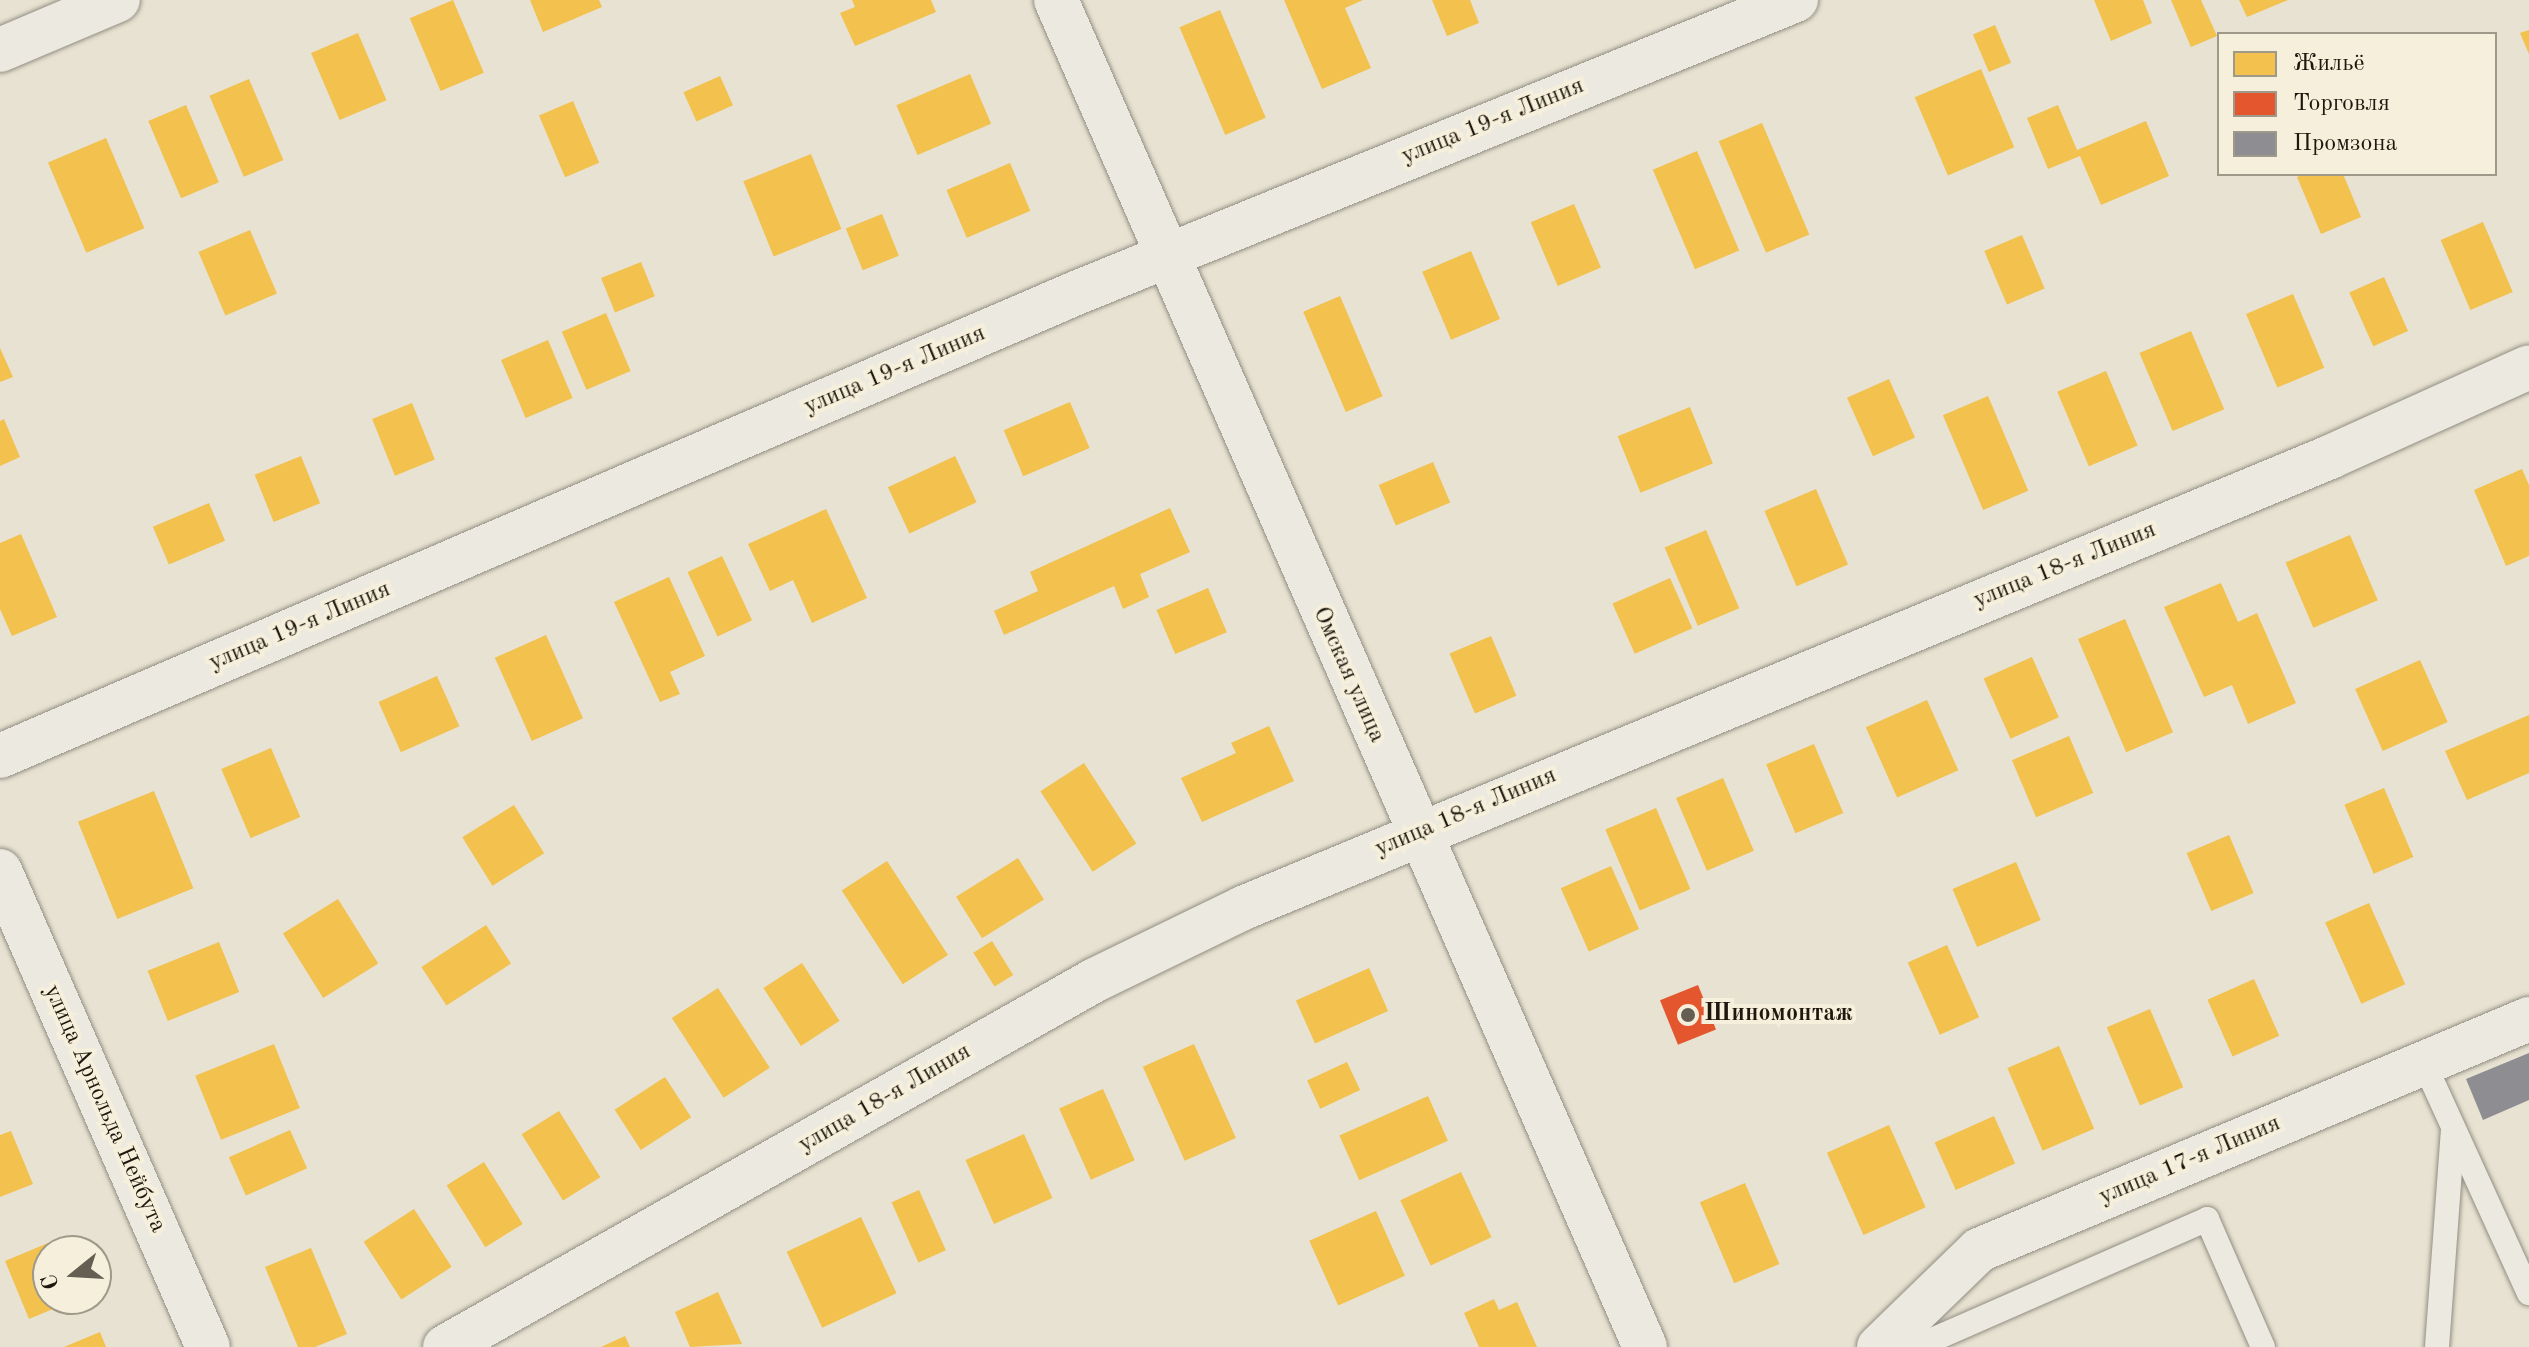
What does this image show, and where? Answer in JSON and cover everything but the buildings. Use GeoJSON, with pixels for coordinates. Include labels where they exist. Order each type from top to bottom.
{"type":"FeatureCollection","features":[{"type":"Feature","properties":{"kind":"street"},"geometry":{"type":"LineString","coordinates":[[0,50],[118,0]]}},
{"type":"Feature","properties":{"kind":"street","name":"Омская улица"},"geometry":{"type":"LineString","coordinates":[[1056,0],[1416,832],[1645,1347]]}},
{"type":"Feature","properties":{"kind":"street","name":"улица 19-я Линия"},"geometry":{"type":"LineString","coordinates":[[0,756],[1165,256],[1796,0]]}},
{"type":"Feature","properties":{"kind":"street","name":"улица 18-я Линия"},"geometry":{"type":"LineString","coordinates":[[445,1347],[1095,980],[1416,832],[2330,457],[2529,367]]}},
{"type":"Feature","properties":{"kind":"street","name":"улица Арнольда Нейбута"},"geometry":{"type":"LineString","coordinates":[[0,871],[208,1347]]}},
{"type":"Feature","properties":{"kind":"street","name":"улица 17-я Линия"},"geometry":{"type":"LineString","coordinates":[[1879,1347],[1979,1250],[2529,1019]]}},
{"type":"Feature","properties":{"kind":"lane"},"geometry":{"type":"LineString","coordinates":[[2424,1063],[2529,1293]]}},
{"type":"Feature","properties":{"kind":"lane"},"geometry":{"type":"LineString","coordinates":[[2437,1347],[2453,1129]]}},
{"type":"Feature","properties":{"kind":"lane"},"geometry":{"type":"LineString","coordinates":[[1916,1347],[2207,1219],[2263,1347]]}},
{"type":"Feature","properties":{"kind":"place","name":"Шиномонтаж"},"geometry":{"type":"Point","coordinates":[1688,1015]}}]}
